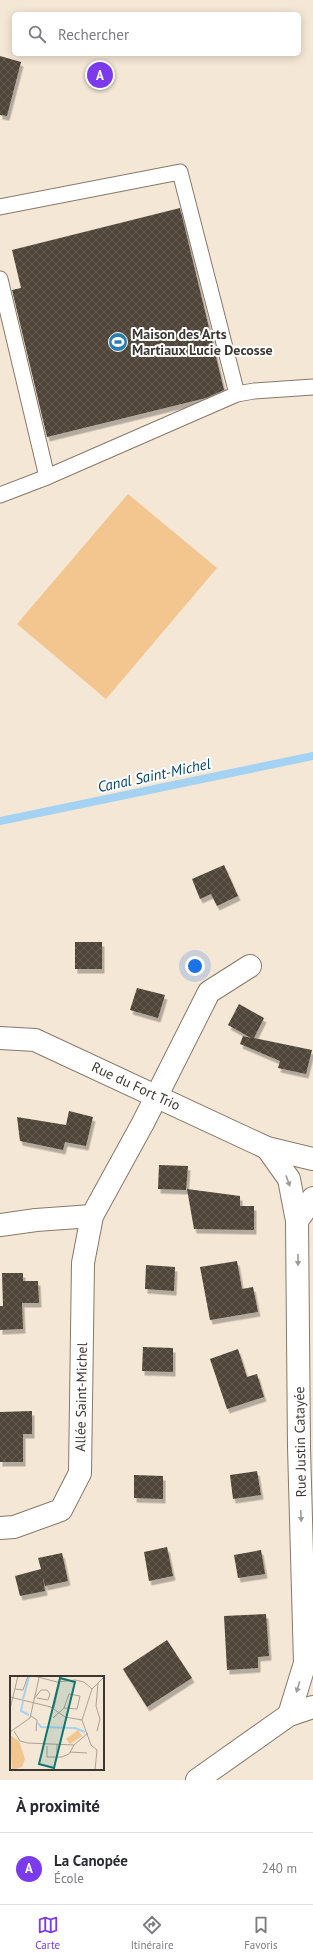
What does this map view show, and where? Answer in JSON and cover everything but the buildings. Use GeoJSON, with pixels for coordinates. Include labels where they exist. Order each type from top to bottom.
{"type":"FeatureCollection","features":[{"type":"Feature","properties":{"kind":"street","name":"Allée Saint-Michel"},"geometry":{"type":"LineString","coordinates":[[0,1528],[14,1527],[61,1510],[80,1474],[83,1263],[92,1216],[157,1095],[208,992],[250,966]]}},
{"type":"Feature","properties":{"kind":"street","name":"Rue du Fort Trio"},"geometry":{"type":"LineString","coordinates":[[0,1038],[35,1040],[157,1095],[267,1148],[313,1159]]}},
{"type":"Feature","properties":{"kind":"street","name":"Rue Justin Catayée"},"geometry":{"type":"LineString","coordinates":[[267,1148],[289,1179],[297,1221],[306,1444],[309,1667],[289,1716]]}},
{"type":"Feature","properties":{"kind":"street"},"geometry":{"type":"LineString","coordinates":[[297,1221],[313,1198]]}},
{"type":"Feature","properties":{"kind":"street"},"geometry":{"type":"LineString","coordinates":[[0,1225],[36,1220],[92,1216]]}},
{"type":"Feature","properties":{"kind":"street"},"geometry":{"type":"LineString","coordinates":[[197,1780],[289,1716],[313,1707]]}},
{"type":"Feature","properties":{"kind":"lane"},"geometry":{"type":"LineString","coordinates":[[0,207],[180,172],[237,394]]}},
{"type":"Feature","properties":{"kind":"lane"},"geometry":{"type":"LineString","coordinates":[[0,279],[3,304],[47,476]]}},
{"type":"Feature","properties":{"kind":"lane"},"geometry":{"type":"LineString","coordinates":[[0,494],[47,476],[237,394],[313,387]]}},
{"type":"Feature","properties":{"kind":"shaded area"},"geometry":{"type":"Polygon","coordinates":[[[128,494],[217,568],[106,699],[17,624],[128,494]]]}},
{"type":"Feature","properties":{"kind":"waterway","name":"Canal Saint-Michel"},"geometry":{"type":"LineString","coordinates":[[0,821],[313,756]]}},
{"type":"Feature","properties":{"kind":"place","name":"La Canopée"},"geometry":{"type":"Point","coordinates":[100,75]}},
{"type":"Feature","properties":{"kind":"place","name":"Maison des Arts Martiaux Lucie Decosse"},"geometry":{"type":"Point","coordinates":[118,342]}}]}
